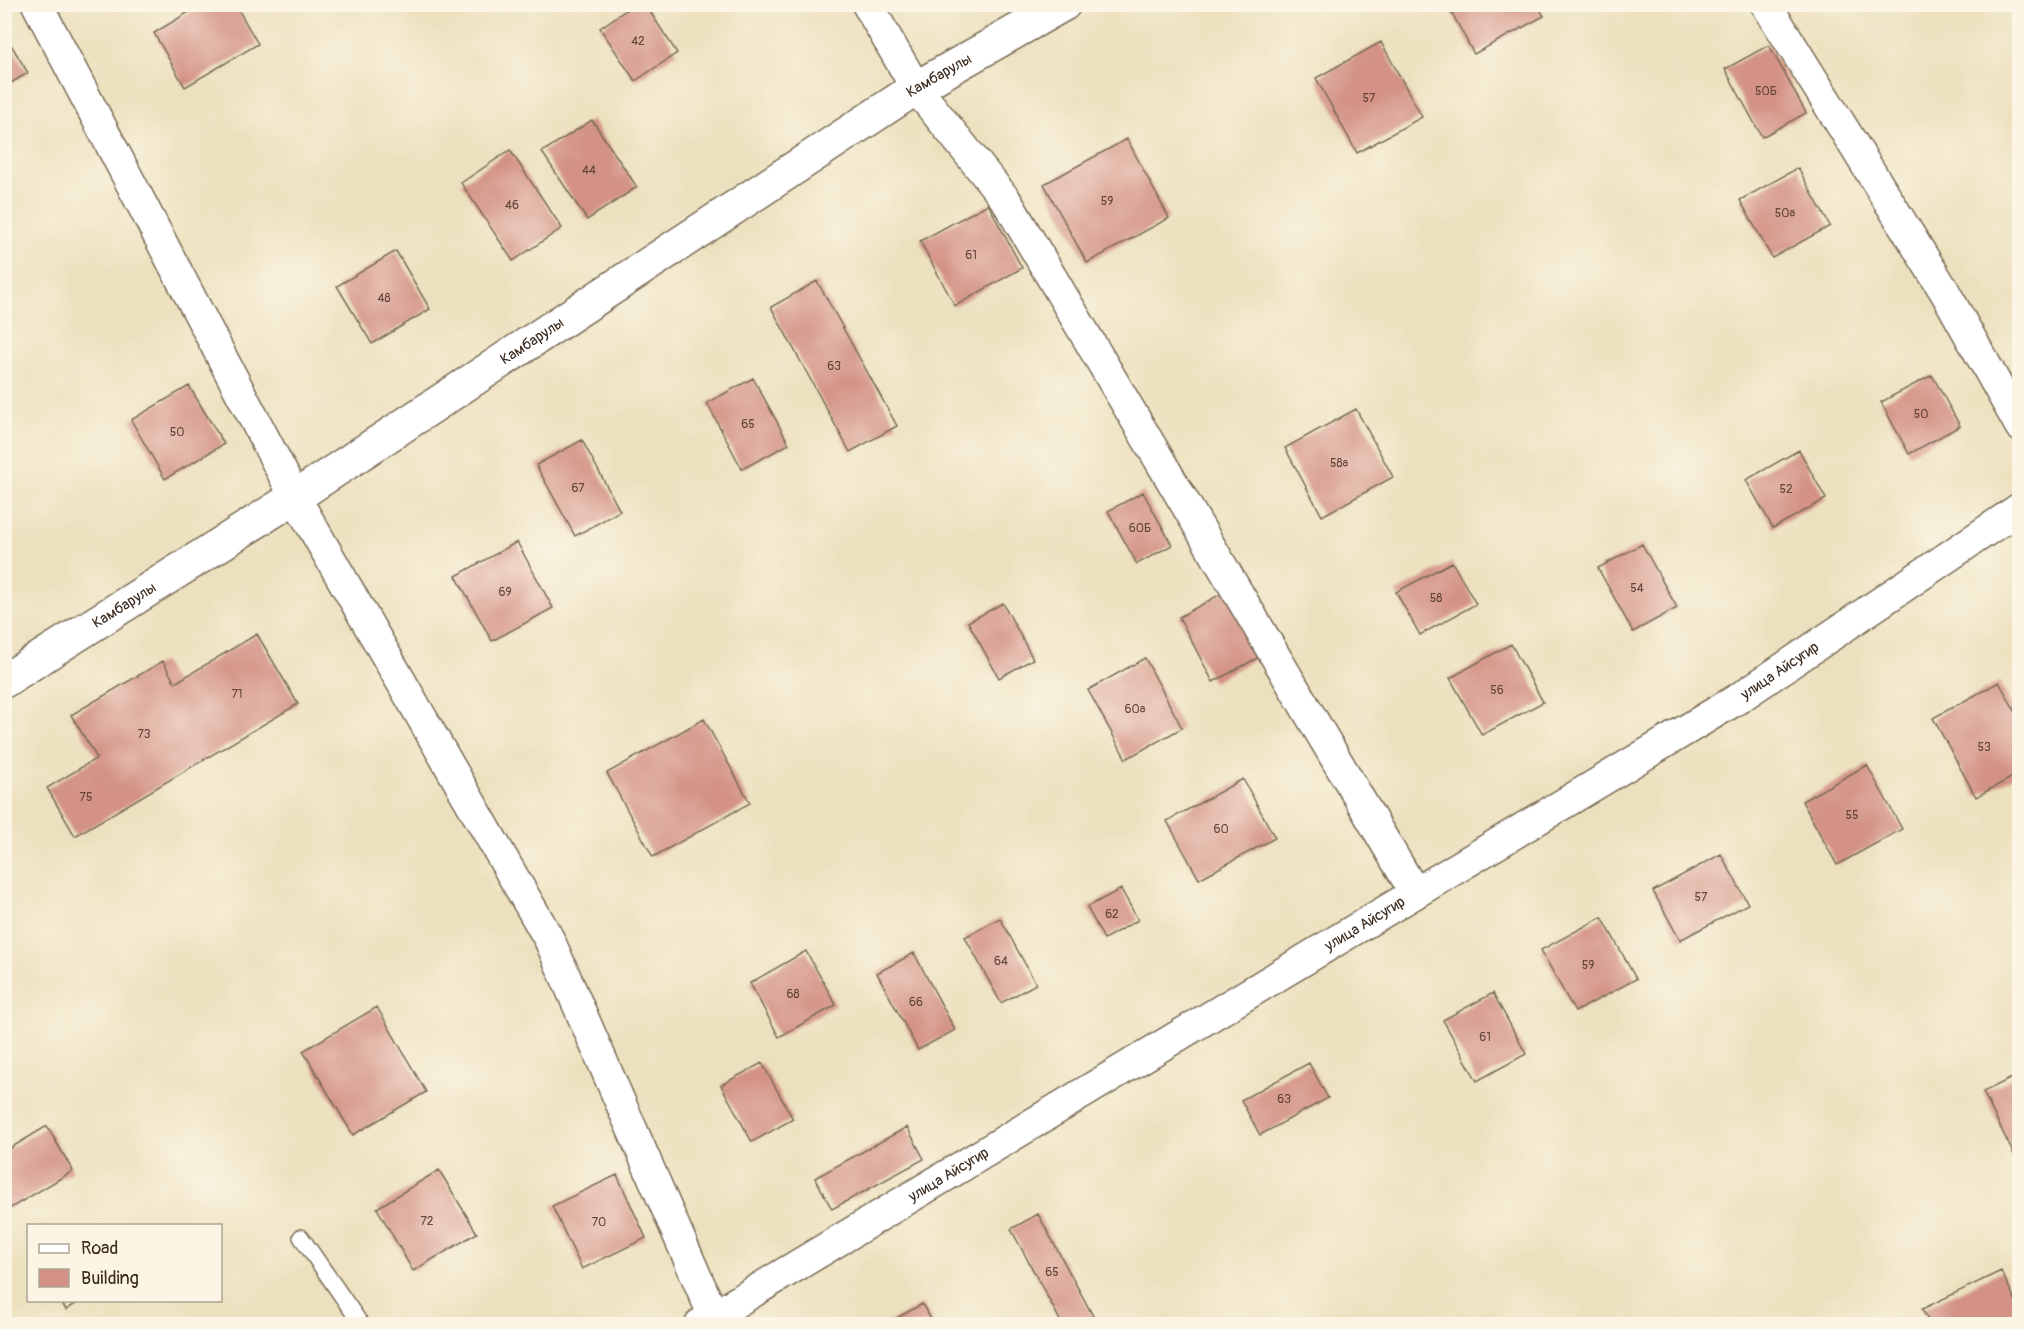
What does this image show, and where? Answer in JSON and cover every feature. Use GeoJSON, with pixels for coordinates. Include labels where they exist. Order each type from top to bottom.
{"type":"FeatureCollection","features":[{"type":"Feature","properties":{"kind":"street"},"geometry":{"type":"LineString","coordinates":[[38,4],[295,497],[549,939],[710,1321]]}},
{"type":"Feature","properties":{"kind":"street"},"geometry":{"type":"LineString","coordinates":[[867,4],[916,88],[1006,200],[1415,893]]}},
{"type":"Feature","properties":{"kind":"street","name":"Камбарулы"},"geometry":{"type":"LineString","coordinates":[[4,681],[295,497],[916,88],[1064,4]]}},
{"type":"Feature","properties":{"kind":"street"},"geometry":{"type":"LineString","coordinates":[[1766,4],[1945,292],[2019,426]]}},
{"type":"Feature","properties":{"kind":"street","name":"улица Айсугир"},"geometry":{"type":"LineString","coordinates":[[710,1321],[1739,698],[2019,508]]}},
{"type":"Feature","properties":{"kind":"lane"},"geometry":{"type":"LineString","coordinates":[[301,1237],[361,1324]]}},
{"type":"Feature","properties":{"kind":"building"},"geometry":{"type":"Polygon","coordinates":[[[202,4],[235,4],[258,44],[185,87],[154,33],[202,4]]]}},
{"type":"Feature","properties":{"kind":"building"},"geometry":{"type":"Polygon","coordinates":[[[635,4],[645,4],[677,53],[635,81],[600,28],[635,4]]]}},
{"type":"Feature","properties":{"kind":"building"},"geometry":{"type":"Polygon","coordinates":[[[1447,4],[1537,4],[1544,16],[1474,54],[1447,4]]]}},
{"type":"Feature","properties":{"kind":"building"},"geometry":{"type":"Polygon","coordinates":[[[4,33],[28,73],[4,87],[4,33]]]}},
{"type":"Feature","properties":{"kind":"building"},"geometry":{"type":"Polygon","coordinates":[[[1381,42],[1422,117],[1357,153],[1316,78],[1381,42]]]}},
{"type":"Feature","properties":{"kind":"building"},"geometry":{"type":"Polygon","coordinates":[[[1769,45],[1806,113],[1762,137],[1725,69],[1769,45]]]}},
{"type":"Feature","properties":{"kind":"building"},"geometry":{"type":"Polygon","coordinates":[[[592,120],[637,187],[587,220],[542,152],[592,120]]]}},
{"type":"Feature","properties":{"kind":"building"},"geometry":{"type":"Polygon","coordinates":[[[1127,139],[1169,218],[1087,263],[1044,184],[1127,139]]]}},
{"type":"Feature","properties":{"kind":"building"},"geometry":{"type":"Polygon","coordinates":[[[510,150],[562,228],[513,261],[461,183],[510,150]]]}},
{"type":"Feature","properties":{"kind":"building"},"geometry":{"type":"Polygon","coordinates":[[[1798,168],[1830,226],[1772,258],[1740,200],[1798,168]]]}},
{"type":"Feature","properties":{"kind":"building"},"geometry":{"type":"Polygon","coordinates":[[[988,204],[1022,268],[955,306],[920,241],[988,204]]]}},
{"type":"Feature","properties":{"kind":"building"},"geometry":{"type":"Polygon","coordinates":[[[396,251],[430,309],[372,344],[337,286],[396,251]]]}},
{"type":"Feature","properties":{"kind":"building"},"geometry":{"type":"Polygon","coordinates":[[[817,281],[897,426],[850,452],[771,307],[817,281]]]}},
{"type":"Feature","properties":{"kind":"building"},"geometry":{"type":"Polygon","coordinates":[[[1932,375],[1960,426],[1909,454],[1881,402],[1932,375]]]}},
{"type":"Feature","properties":{"kind":"building"},"geometry":{"type":"Polygon","coordinates":[[[753,378],[789,444],[742,469],[707,403],[753,378]]]}},
{"type":"Feature","properties":{"kind":"building"},"geometry":{"type":"Polygon","coordinates":[[[189,386],[224,444],[165,479],[131,420],[189,386]]]}},
{"type":"Feature","properties":{"kind":"building"},"geometry":{"type":"Polygon","coordinates":[[[1356,409],[1393,477],[1322,516],[1285,448],[1356,409]]]}},
{"type":"Feature","properties":{"kind":"building"},"geometry":{"type":"Polygon","coordinates":[[[582,440],[620,511],[575,536],[536,465],[582,440]]]}},
{"type":"Feature","properties":{"kind":"building"},"geometry":{"type":"Polygon","coordinates":[[[1799,450],[1826,499],[1773,528],[1746,480],[1799,450]]]}},
{"type":"Feature","properties":{"kind":"building"},"geometry":{"type":"Polygon","coordinates":[[[1143,492],[1172,545],[1137,564],[1108,511],[1143,492]]]}},
{"type":"Feature","properties":{"kind":"building"},"geometry":{"type":"Polygon","coordinates":[[[517,542],[553,608],[492,641],[456,576],[517,542]]]}},
{"type":"Feature","properties":{"kind":"building"},"geometry":{"type":"Polygon","coordinates":[[[1642,544],[1677,608],[1633,632],[1598,568],[1642,544]]]}},
{"type":"Feature","properties":{"kind":"building"},"geometry":{"type":"Polygon","coordinates":[[[1452,562],[1476,604],[1420,635],[1396,592],[1452,562]]]}},
{"type":"Feature","properties":{"kind":"building"},"geometry":{"type":"Polygon","coordinates":[[[1228,590],[1263,655],[1213,682],[1179,617],[1228,590]]]}},
{"type":"Feature","properties":{"kind":"building"},"geometry":{"type":"Polygon","coordinates":[[[1003,603],[1033,659],[999,678],[968,622],[1003,603]]]}},
{"type":"Feature","properties":{"kind":"building"},"geometry":{"type":"Polygon","coordinates":[[[257,634],[298,704],[75,836],[47,788],[97,758],[71,715],[163,661],[175,683],[257,634]]]}},
{"type":"Feature","properties":{"kind":"building"},"geometry":{"type":"Polygon","coordinates":[[[1511,644],[1543,702],[1482,735],[1450,678],[1511,644]]]}},
{"type":"Feature","properties":{"kind":"building"},"geometry":{"type":"Polygon","coordinates":[[[1145,658],[1182,728],[1126,759],[1088,690],[1145,658]]]}},
{"type":"Feature","properties":{"kind":"building"},"geometry":{"type":"Polygon","coordinates":[[[1999,682],[2020,720],[2020,773],[1976,797],[1933,718],[1999,682]]]}},
{"type":"Feature","properties":{"kind":"building"},"geometry":{"type":"Polygon","coordinates":[[[704,719],[750,803],[653,857],[607,773],[704,719]]]}},
{"type":"Feature","properties":{"kind":"building"},"geometry":{"type":"Polygon","coordinates":[[[1867,765],[1902,829],[1837,865],[1802,801],[1867,765]]]}},
{"type":"Feature","properties":{"kind":"building"},"geometry":{"type":"Polygon","coordinates":[[[1243,779],[1275,838],[1199,879],[1167,821],[1243,779]]]}},
{"type":"Feature","properties":{"kind":"building"},"geometry":{"type":"Polygon","coordinates":[[[1721,854],[1748,904],[1680,940],[1653,891],[1721,854]]]}},
{"type":"Feature","properties":{"kind":"building"},"geometry":{"type":"Polygon","coordinates":[[[1121,889],[1138,920],[1104,939],[1087,907],[1121,889]]]}},
{"type":"Feature","properties":{"kind":"building"},"geometry":{"type":"Polygon","coordinates":[[[1602,917],[1636,979],[1575,1012],[1541,950],[1602,917]]]}},
{"type":"Feature","properties":{"kind":"building"},"geometry":{"type":"Polygon","coordinates":[[[1000,918],[1036,984],[1001,1003],[965,937],[1000,918]]]}},
{"type":"Feature","properties":{"kind":"building"},"geometry":{"type":"Polygon","coordinates":[[[806,951],[836,1005],[779,1037],[750,983],[806,951]]]}},
{"type":"Feature","properties":{"kind":"building"},"geometry":{"type":"Polygon","coordinates":[[[914,953],[955,1030],[918,1050],[877,973],[914,953]]]}},
{"type":"Feature","properties":{"kind":"building"},"geometry":{"type":"Polygon","coordinates":[[[1493,993],[1526,1054],[1477,1081],[1443,1020],[1493,993]]]}},
{"type":"Feature","properties":{"kind":"building"},"geometry":{"type":"Polygon","coordinates":[[[377,1007],[426,1092],[353,1135],[303,1051],[377,1007]]]}},
{"type":"Feature","properties":{"kind":"building"},"geometry":{"type":"Polygon","coordinates":[[[762,1063],[793,1119],[752,1142],[721,1085],[762,1063]]]}},
{"type":"Feature","properties":{"kind":"building"},"geometry":{"type":"Polygon","coordinates":[[[1309,1063],[1328,1098],[1260,1135],[1241,1100],[1309,1063]]]}},
{"type":"Feature","properties":{"kind":"building"},"geometry":{"type":"Polygon","coordinates":[[[2020,1074],[2020,1167],[1983,1092],[2020,1074]]]}},
{"type":"Feature","properties":{"kind":"building"},"geometry":{"type":"Polygon","coordinates":[[[47,1126],[73,1171],[4,1212],[4,1152],[47,1126]]]}},
{"type":"Feature","properties":{"kind":"building"},"geometry":{"type":"Polygon","coordinates":[[[907,1127],[924,1159],[832,1209],[815,1178],[907,1127]]]}},
{"type":"Feature","properties":{"kind":"building"},"geometry":{"type":"Polygon","coordinates":[[[439,1170],[477,1233],[413,1271],[377,1208],[439,1170]]]}},
{"type":"Feature","properties":{"kind":"building"},"geometry":{"type":"Polygon","coordinates":[[[617,1175],[646,1238],[582,1269],[552,1206],[617,1175]]]}},
{"type":"Feature","properties":{"kind":"building"},"geometry":{"type":"Polygon","coordinates":[[[1038,1214],[1093,1316],[1077,1324],[1062,1324],[1011,1229],[1038,1214]]]}},
{"type":"Feature","properties":{"kind":"building"},"geometry":{"type":"Polygon","coordinates":[[[2001,1271],[2020,1310],[2020,1324],[1930,1324],[1922,1309],[2001,1271]]]}},
{"type":"Feature","properties":{"kind":"building"},"geometry":{"type":"Polygon","coordinates":[[[61,1302],[79,1302],[66,1310],[61,1302]]]}},
{"type":"Feature","properties":{"kind":"building"},"geometry":{"type":"Polygon","coordinates":[[[922,1304],[934,1324],[886,1324],[922,1304]]]}}]}
